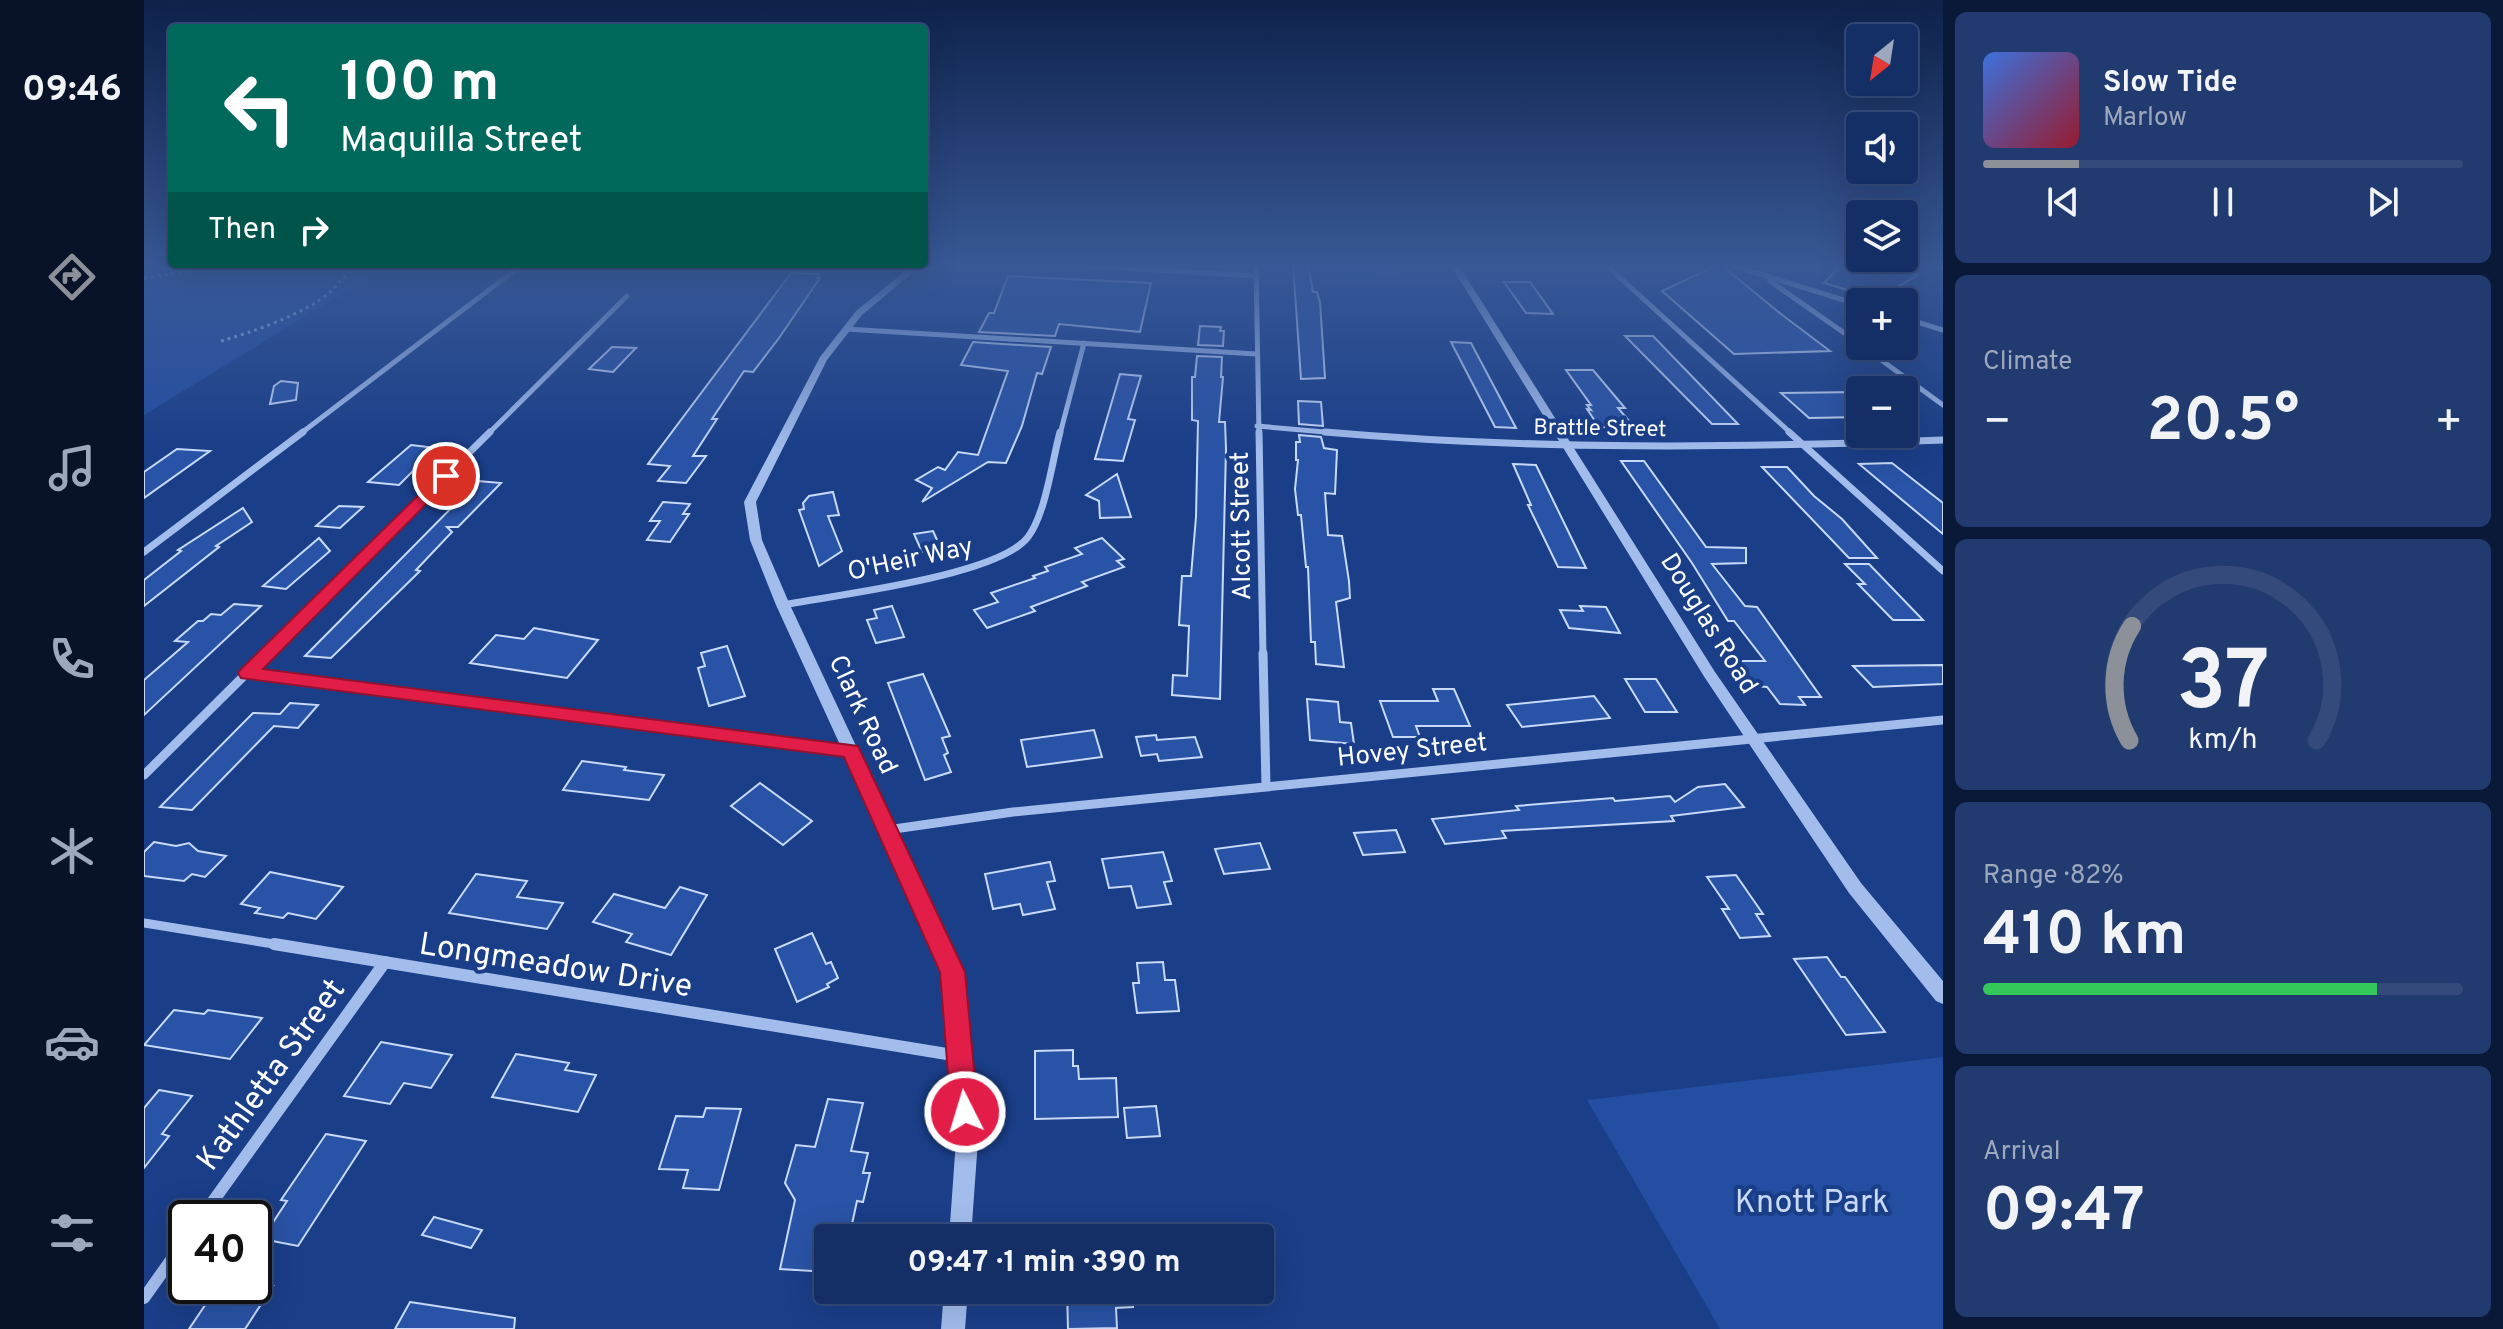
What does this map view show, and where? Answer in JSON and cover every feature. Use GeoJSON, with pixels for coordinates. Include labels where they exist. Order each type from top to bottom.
{"type":"FeatureCollection","features":[{"type":"Feature","properties":{"kind":"street"},"geometry":{"type":"LineString","coordinates":[[144,552],[443,326]]}},
{"type":"Feature","properties":{"kind":"street"},"geometry":{"type":"LineString","coordinates":[[144,775],[597,326]]}},
{"type":"Feature","properties":{"kind":"street","name":"Clark Road"},"geometry":{"type":"LineString","coordinates":[[848,326],[823,359],[750,502],[756,540],[783,605],[953,972],[967,1140],[961,1224]]}},
{"type":"Feature","properties":{"kind":"street","name":"Alcott Street"},"geometry":{"type":"LineString","coordinates":[[1256,326],[1266,786]]}},
{"type":"Feature","properties":{"kind":"street","name":"Douglas Road"},"geometry":{"type":"LineString","coordinates":[[1493,326],[1710,675],[1855,888],[1943,995]]}},
{"type":"Feature","properties":{"kind":"street"},"geometry":{"type":"LineString","coordinates":[[1673,326],[1943,571]]}},
{"type":"Feature","properties":{"kind":"street"},"geometry":{"type":"LineString","coordinates":[[846,329],[1256,354]]}},
{"type":"Feature","properties":{"kind":"street","name":"O'Heir Way"},"geometry":{"type":"LineString","coordinates":[[783,605],[965,570],[1015,550],[1028,537],[1036,522],[1084,343]]}},
{"type":"Feature","properties":{"kind":"street"},"geometry":{"type":"LineString","coordinates":[[1882,360],[1943,405]]}},
{"type":"Feature","properties":{"kind":"street","name":"Brattle Street"},"geometry":{"type":"LineString","coordinates":[[1257,426],[1428,440],[1567,445],[1805,446],[1943,440]]}},
{"type":"Feature","properties":{"kind":"street"},"geometry":{"type":"LineString","coordinates":[[247,673],[851,751]]}},
{"type":"Feature","properties":{"kind":"street","name":"Hovey Street"},"geometry":{"type":"LineString","coordinates":[[887,830],[1013,812],[1943,720]]}},
{"type":"Feature","properties":{"kind":"street","name":"Longmeadow Drive"},"geometry":{"type":"LineString","coordinates":[[144,923],[960,1056]]}},
{"type":"Feature","properties":{"kind":"street","name":"Kathletta Street"},"geometry":{"type":"LineString","coordinates":[[214,1200],[385,962]]}},
{"type":"Feature","properties":{"kind":"street"},"geometry":{"type":"LineString","coordinates":[[144,1298],[168,1264]]}},
{"type":"Feature","properties":{"kind":"street"},"geometry":{"type":"LineString","coordinates":[[953,1329],[955,1304]]}},
{"type":"Feature","properties":{"kind":"path"},"geometry":{"type":"LineString","coordinates":[[221,341],[266,326]]}},
{"type":"Feature","properties":{"kind":"green space"},"geometry":{"type":"Polygon","coordinates":[[[144,326],[290,326],[144,415],[144,326]]]}},
{"type":"Feature","properties":{"kind":"green space","name":"Knott Park"},"geometry":{"type":"Polygon","coordinates":[[[1943,1057],[1943,1329],[1720,1329],[1587,1100],[1943,1057]]]}},
{"type":"Feature","properties":{"kind":"building"},"geometry":{"type":"Polygon","coordinates":[[[751,326],[787,326],[753,372],[744,371],[712,419],[717,419],[693,456],[706,456],[686,483],[658,481],[670,466],[648,464],[751,326]]]}},
{"type":"Feature","properties":{"kind":"building"},"geometry":{"type":"Polygon","coordinates":[[[982,326],[1058,326],[1055,336],[979,332],[982,326]]]}},
{"type":"Feature","properties":{"kind":"building"},"geometry":{"type":"Polygon","coordinates":[[[1079,326],[1141,326],[1140,332],[1079,326]]]}},
{"type":"Feature","properties":{"kind":"building"},"geometry":{"type":"Polygon","coordinates":[[[1200,326],[1221,327],[1220,331],[1224,331],[1223,346],[1198,345],[1200,326]]]}},
{"type":"Feature","properties":{"kind":"building"},"geometry":{"type":"Polygon","coordinates":[[[1297,326],[1322,326],[1325,378],[1301,379],[1297,326]]]}},
{"type":"Feature","properties":{"kind":"building"},"geometry":{"type":"Polygon","coordinates":[[[1702,326],[1797,326],[1830,351],[1734,354],[1702,326]]]}},
{"type":"Feature","properties":{"kind":"building"},"geometry":{"type":"Polygon","coordinates":[[[1625,336],[1653,336],[1738,424],[1712,424],[1625,336]]]}},
{"type":"Feature","properties":{"kind":"building"},"geometry":{"type":"Polygon","coordinates":[[[973,342],[1051,347],[1042,374],[1037,373],[1022,426],[1006,463],[988,462],[922,502],[932,488],[916,480],[938,467],[945,470],[958,452],[978,455],[1008,371],[961,365],[973,342]]]}},
{"type":"Feature","properties":{"kind":"building"},"geometry":{"type":"Polygon","coordinates":[[[1451,342],[1471,343],[1516,428],[1495,427],[1451,342]]]}},
{"type":"Feature","properties":{"kind":"building"},"geometry":{"type":"Polygon","coordinates":[[[612,347],[636,348],[613,372],[589,369],[612,347]]]}},
{"type":"Feature","properties":{"kind":"building"},"geometry":{"type":"Polygon","coordinates":[[[1197,356],[1222,357],[1219,422],[1225,422],[1226,449],[1220,699],[1172,695],[1173,675],[1187,676],[1189,626],[1179,625],[1182,576],[1191,576],[1196,517],[1198,421],[1192,420],[1192,377],[1195,377],[1197,356]]]}},
{"type":"Feature","properties":{"kind":"building"},"geometry":{"type":"Polygon","coordinates":[[[1566,370],[1593,370],[1625,408],[1618,408],[1635,428],[1599,427],[1587,409],[1591,410],[1587,405],[1591,405],[1566,370]]]}},
{"type":"Feature","properties":{"kind":"building"},"geometry":{"type":"Polygon","coordinates":[[[1120,374],[1141,376],[1128,419],[1135,420],[1123,461],[1095,459],[1120,374]]]}},
{"type":"Feature","properties":{"kind":"building"},"geometry":{"type":"Polygon","coordinates":[[[281,381],[298,383],[296,400],[270,404],[274,386],[281,381]]]}},
{"type":"Feature","properties":{"kind":"building"},"geometry":{"type":"Polygon","coordinates":[[[1846,392],[1846,417],[1809,418],[1781,393],[1846,392]]]}},
{"type":"Feature","properties":{"kind":"building"},"geometry":{"type":"Polygon","coordinates":[[[1298,401],[1321,402],[1323,426],[1299,424],[1298,401]]]}},
{"type":"Feature","properties":{"kind":"building"},"geometry":{"type":"Polygon","coordinates":[[[1299,435],[1321,437],[1324,448],[1337,450],[1335,494],[1325,493],[1328,535],[1342,536],[1349,581],[1350,598],[1336,602],[1344,667],[1316,664],[1315,642],[1311,642],[1308,567],[1295,489],[1296,442],[1300,442],[1299,435]]]}},
{"type":"Feature","properties":{"kind":"building"},"geometry":{"type":"Polygon","coordinates":[[[411,445],[436,448],[399,485],[368,482],[411,445]]]}},
{"type":"Feature","properties":{"kind":"building"},"geometry":{"type":"Polygon","coordinates":[[[177,449],[210,451],[144,498],[144,472],[177,449]]]}},
{"type":"Feature","properties":{"kind":"building"},"geometry":{"type":"Polygon","coordinates":[[[1621,461],[1644,461],[1706,547],[1746,548],[1746,563],[1712,564],[1745,606],[1757,607],[1821,697],[1799,697],[1805,705],[1780,704],[1767,687],[1755,686],[1737,661],[1765,661],[1734,621],[1728,621],[1621,461]]]}},
{"type":"Feature","properties":{"kind":"building"},"geometry":{"type":"Polygon","coordinates":[[[1892,463],[1943,503],[1943,534],[1859,464],[1892,463]]]}},
{"type":"Feature","properties":{"kind":"building"},"geometry":{"type":"Polygon","coordinates":[[[1513,464],[1536,465],[1586,568],[1558,567],[1528,505],[1531,505],[1513,464]]]}},
{"type":"Feature","properties":{"kind":"building"},"geometry":{"type":"Polygon","coordinates":[[[1762,467],[1787,467],[1814,496],[1842,519],[1877,558],[1849,558],[1762,467]]]}},
{"type":"Feature","properties":{"kind":"building"},"geometry":{"type":"Polygon","coordinates":[[[1117,474],[1131,517],[1100,518],[1099,501],[1086,495],[1117,474]]]}},
{"type":"Feature","properties":{"kind":"building"},"geometry":{"type":"Polygon","coordinates":[[[478,481],[501,483],[458,527],[447,527],[452,532],[416,570],[420,571],[331,658],[305,656],[478,481]]]}},
{"type":"Feature","properties":{"kind":"building"},"geometry":{"type":"Polygon","coordinates":[[[833,492],[839,515],[828,516],[842,551],[819,566],[799,510],[804,509],[803,503],[809,496],[833,492]]]}},
{"type":"Feature","properties":{"kind":"building"},"geometry":{"type":"Polygon","coordinates":[[[663,502],[690,504],[683,514],[689,514],[670,542],[647,540],[660,521],[650,521],[663,502]]]}},
{"type":"Feature","properties":{"kind":"building"},"geometry":{"type":"Polygon","coordinates":[[[339,506],[363,507],[340,528],[316,526],[339,506]]]}},
{"type":"Feature","properties":{"kind":"building"},"geometry":{"type":"Polygon","coordinates":[[[243,508],[252,522],[216,546],[219,547],[144,606],[144,580],[181,551],[178,550],[243,508]]]}},
{"type":"Feature","properties":{"kind":"building"},"geometry":{"type":"Polygon","coordinates":[[[933,531],[941,549],[922,552],[914,534],[933,531]]]}},
{"type":"Feature","properties":{"kind":"building"},"geometry":{"type":"Polygon","coordinates":[[[319,538],[330,551],[286,589],[263,586],[319,538]]]}},
{"type":"Feature","properties":{"kind":"building"},"geometry":{"type":"Polygon","coordinates":[[[1102,538],[1124,559],[1117,561],[1124,567],[1082,582],[1087,586],[1031,607],[1035,611],[987,628],[974,610],[998,602],[991,593],[1035,578],[1033,576],[1048,571],[1045,567],[1082,554],[1075,548],[1102,538]]]}},
{"type":"Feature","properties":{"kind":"building"},"geometry":{"type":"Polygon","coordinates":[[[1845,564],[1869,564],[1923,620],[1893,620],[1858,584],[1865,584],[1845,564]]]}},
{"type":"Feature","properties":{"kind":"building"},"geometry":{"type":"Polygon","coordinates":[[[234,604],[261,606],[144,715],[144,680],[188,642],[175,641],[198,621],[211,614],[221,615],[234,604]]]}},
{"type":"Feature","properties":{"kind":"building"},"geometry":{"type":"Polygon","coordinates":[[[892,606],[904,637],[876,643],[867,620],[877,618],[874,610],[892,606]]]}},
{"type":"Feature","properties":{"kind":"building"},"geometry":{"type":"Polygon","coordinates":[[[1580,606],[1606,607],[1620,633],[1569,628],[1560,610],[1583,611],[1580,606]]]}},
{"type":"Feature","properties":{"kind":"building"},"geometry":{"type":"Polygon","coordinates":[[[534,628],[598,640],[567,678],[470,663],[496,635],[524,639],[534,628]]]}},
{"type":"Feature","properties":{"kind":"building"},"geometry":{"type":"Polygon","coordinates":[[[727,646],[745,696],[709,706],[698,668],[705,666],[701,653],[727,646]]]}},
{"type":"Feature","properties":{"kind":"building"},"geometry":{"type":"Polygon","coordinates":[[[1943,665],[1943,684],[1873,687],[1853,666],[1943,665]]]}},
{"type":"Feature","properties":{"kind":"building"},"geometry":{"type":"Polygon","coordinates":[[[923,674],[950,736],[942,738],[948,753],[944,755],[951,772],[925,780],[888,683],[923,674]]]}},
{"type":"Feature","properties":{"kind":"building"},"geometry":{"type":"Polygon","coordinates":[[[1625,679],[1656,679],[1677,712],[1645,712],[1625,679]]]}},
{"type":"Feature","properties":{"kind":"building"},"geometry":{"type":"Polygon","coordinates":[[[1433,689],[1454,689],[1470,726],[1416,726],[1420,737],[1393,737],[1380,701],[1438,701],[1433,689]]]}},
{"type":"Feature","properties":{"kind":"building"},"geometry":{"type":"Polygon","coordinates":[[[1594,696],[1610,718],[1522,727],[1507,705],[1594,696]]]}},
{"type":"Feature","properties":{"kind":"building"},"geometry":{"type":"Polygon","coordinates":[[[1307,699],[1338,702],[1340,722],[1351,723],[1354,744],[1310,740],[1307,699]]]}},
{"type":"Feature","properties":{"kind":"building"},"geometry":{"type":"Polygon","coordinates":[[[290,703],[318,705],[298,728],[274,726],[192,810],[160,807],[253,713],[280,714],[290,703]]]}},
{"type":"Feature","properties":{"kind":"building"},"geometry":{"type":"Polygon","coordinates":[[[1094,730],[1102,757],[1027,767],[1021,740],[1094,730]]]}},
{"type":"Feature","properties":{"kind":"building"},"geometry":{"type":"Polygon","coordinates":[[[1156,735],[1157,740],[1195,737],[1202,757],[1159,761],[1157,754],[1141,756],[1136,737],[1156,735]]]}},
{"type":"Feature","properties":{"kind":"building"},"geometry":{"type":"Polygon","coordinates":[[[582,761],[664,775],[649,800],[563,790],[582,761]]]}},
{"type":"Feature","properties":{"kind":"building"},"geometry":{"type":"Polygon","coordinates":[[[760,783],[812,821],[783,845],[731,806],[760,783]]]}},
{"type":"Feature","properties":{"kind":"building"},"geometry":{"type":"Polygon","coordinates":[[[1725,784],[1744,807],[1671,816],[1674,821],[1502,831],[1506,838],[1445,844],[1432,819],[1519,810],[1516,806],[1613,798],[1615,801],[1670,796],[1675,802],[1698,787],[1725,784]]]}},
{"type":"Feature","properties":{"kind":"building"},"geometry":{"type":"Polygon","coordinates":[[[1396,830],[1405,852],[1363,855],[1354,833],[1396,830]]]}},
{"type":"Feature","properties":{"kind":"building"},"geometry":{"type":"Polygon","coordinates":[[[154,842],[176,846],[189,843],[198,851],[226,856],[205,877],[192,874],[184,881],[144,876],[144,852],[154,842]]]}},
{"type":"Feature","properties":{"kind":"building"},"geometry":{"type":"Polygon","coordinates":[[[1260,843],[1270,869],[1224,874],[1215,849],[1260,843]]]}},
{"type":"Feature","properties":{"kind":"building"},"geometry":{"type":"Polygon","coordinates":[[[1163,852],[1172,881],[1164,882],[1171,904],[1137,908],[1131,886],[1109,888],[1102,859],[1163,852]]]}},
{"type":"Feature","properties":{"kind":"building"},"geometry":{"type":"Polygon","coordinates":[[[1050,862],[1055,881],[1047,882],[1055,909],[1023,915],[1020,904],[993,909],[985,874],[1050,862]]]}},
{"type":"Feature","properties":{"kind":"building"},"geometry":{"type":"Polygon","coordinates":[[[270,872],[343,887],[316,919],[288,913],[283,918],[255,913],[260,908],[241,904],[270,872]]]}},
{"type":"Feature","properties":{"kind":"building"},"geometry":{"type":"Polygon","coordinates":[[[476,874],[527,881],[517,897],[563,903],[547,929],[449,913],[476,874]]]}},
{"type":"Feature","properties":{"kind":"building"},"geometry":{"type":"Polygon","coordinates":[[[1736,875],[1763,914],[1756,914],[1770,936],[1740,938],[1722,909],[1729,909],[1707,877],[1736,875]]]}},
{"type":"Feature","properties":{"kind":"building"},"geometry":{"type":"Polygon","coordinates":[[[680,887],[707,895],[671,955],[626,942],[632,934],[593,922],[614,894],[665,908],[680,887]]]}},
{"type":"Feature","properties":{"kind":"building"},"geometry":{"type":"Polygon","coordinates":[[[812,933],[826,964],[831,962],[838,978],[827,984],[829,987],[797,1002],[775,949],[812,933]]]}},
{"type":"Feature","properties":{"kind":"building"},"geometry":{"type":"Polygon","coordinates":[[[1827,957],[1885,1032],[1846,1035],[1794,959],[1827,957]]]}},
{"type":"Feature","properties":{"kind":"building"},"geometry":{"type":"Polygon","coordinates":[[[1163,962],[1165,980],[1175,980],[1179,1011],[1137,1013],[1133,983],[1139,983],[1137,963],[1163,962]]]}},
{"type":"Feature","properties":{"kind":"building"},"geometry":{"type":"Polygon","coordinates":[[[174,1010],[204,1014],[208,1010],[262,1018],[230,1059],[144,1045],[174,1010]]]}},
{"type":"Feature","properties":{"kind":"building"},"geometry":{"type":"Polygon","coordinates":[[[381,1042],[452,1055],[431,1088],[404,1083],[390,1104],[344,1096],[381,1042]]]}},
{"type":"Feature","properties":{"kind":"building"},"geometry":{"type":"Polygon","coordinates":[[[1073,1050],[1073,1066],[1078,1066],[1079,1079],[1116,1078],[1118,1117],[1035,1119],[1035,1051],[1073,1050]]]}},
{"type":"Feature","properties":{"kind":"building"},"geometry":{"type":"Polygon","coordinates":[[[516,1054],[569,1063],[565,1070],[596,1075],[578,1112],[492,1097],[516,1054]]]}},
{"type":"Feature","properties":{"kind":"building"},"geometry":{"type":"Polygon","coordinates":[[[159,1090],[192,1096],[162,1134],[169,1136],[144,1168],[144,1108],[159,1090]]]}},
{"type":"Feature","properties":{"kind":"building"},"geometry":{"type":"Polygon","coordinates":[[[828,1099],[863,1103],[851,1151],[868,1153],[863,1173],[870,1173],[863,1202],[857,1201],[852,1224],[814,1224],[814,1271],[780,1269],[795,1200],[785,1183],[796,1145],[815,1147],[828,1099]]]}},
{"type":"Feature","properties":{"kind":"building"},"geometry":{"type":"Polygon","coordinates":[[[1156,1106],[1160,1136],[1127,1138],[1124,1108],[1156,1106]]]}},
{"type":"Feature","properties":{"kind":"building"},"geometry":{"type":"Polygon","coordinates":[[[706,1108],[741,1109],[719,1190],[683,1188],[688,1170],[659,1169],[676,1116],[703,1117],[706,1108]]]}},
{"type":"Feature","properties":{"kind":"building"},"geometry":{"type":"Polygon","coordinates":[[[326,1134],[366,1141],[298,1246],[272,1241],[272,1224],[287,1201],[281,1200],[326,1134]]]}},
{"type":"Feature","properties":{"kind":"building"},"geometry":{"type":"Polygon","coordinates":[[[434,1217],[482,1230],[471,1248],[422,1235],[434,1217]]]}},
{"type":"Feature","properties":{"kind":"building"},"geometry":{"type":"Polygon","coordinates":[[[410,1302],[515,1318],[514,1329],[395,1329],[410,1302]]]}},
{"type":"Feature","properties":{"kind":"building"},"geometry":{"type":"Polygon","coordinates":[[[206,1304],[261,1304],[245,1329],[189,1329],[206,1304]]]}},
{"type":"Feature","properties":{"kind":"building"},"geometry":{"type":"Polygon","coordinates":[[[1067,1304],[1133,1304],[1133,1307],[1116,1308],[1117,1328],[1068,1329],[1067,1304]]]}},
{"type":"Feature","properties":{"kind":"route"},"geometry":{"type":"LineString","coordinates":[[446,476],[247,673],[851,751],[953,972],[965,1112]]}}]}
